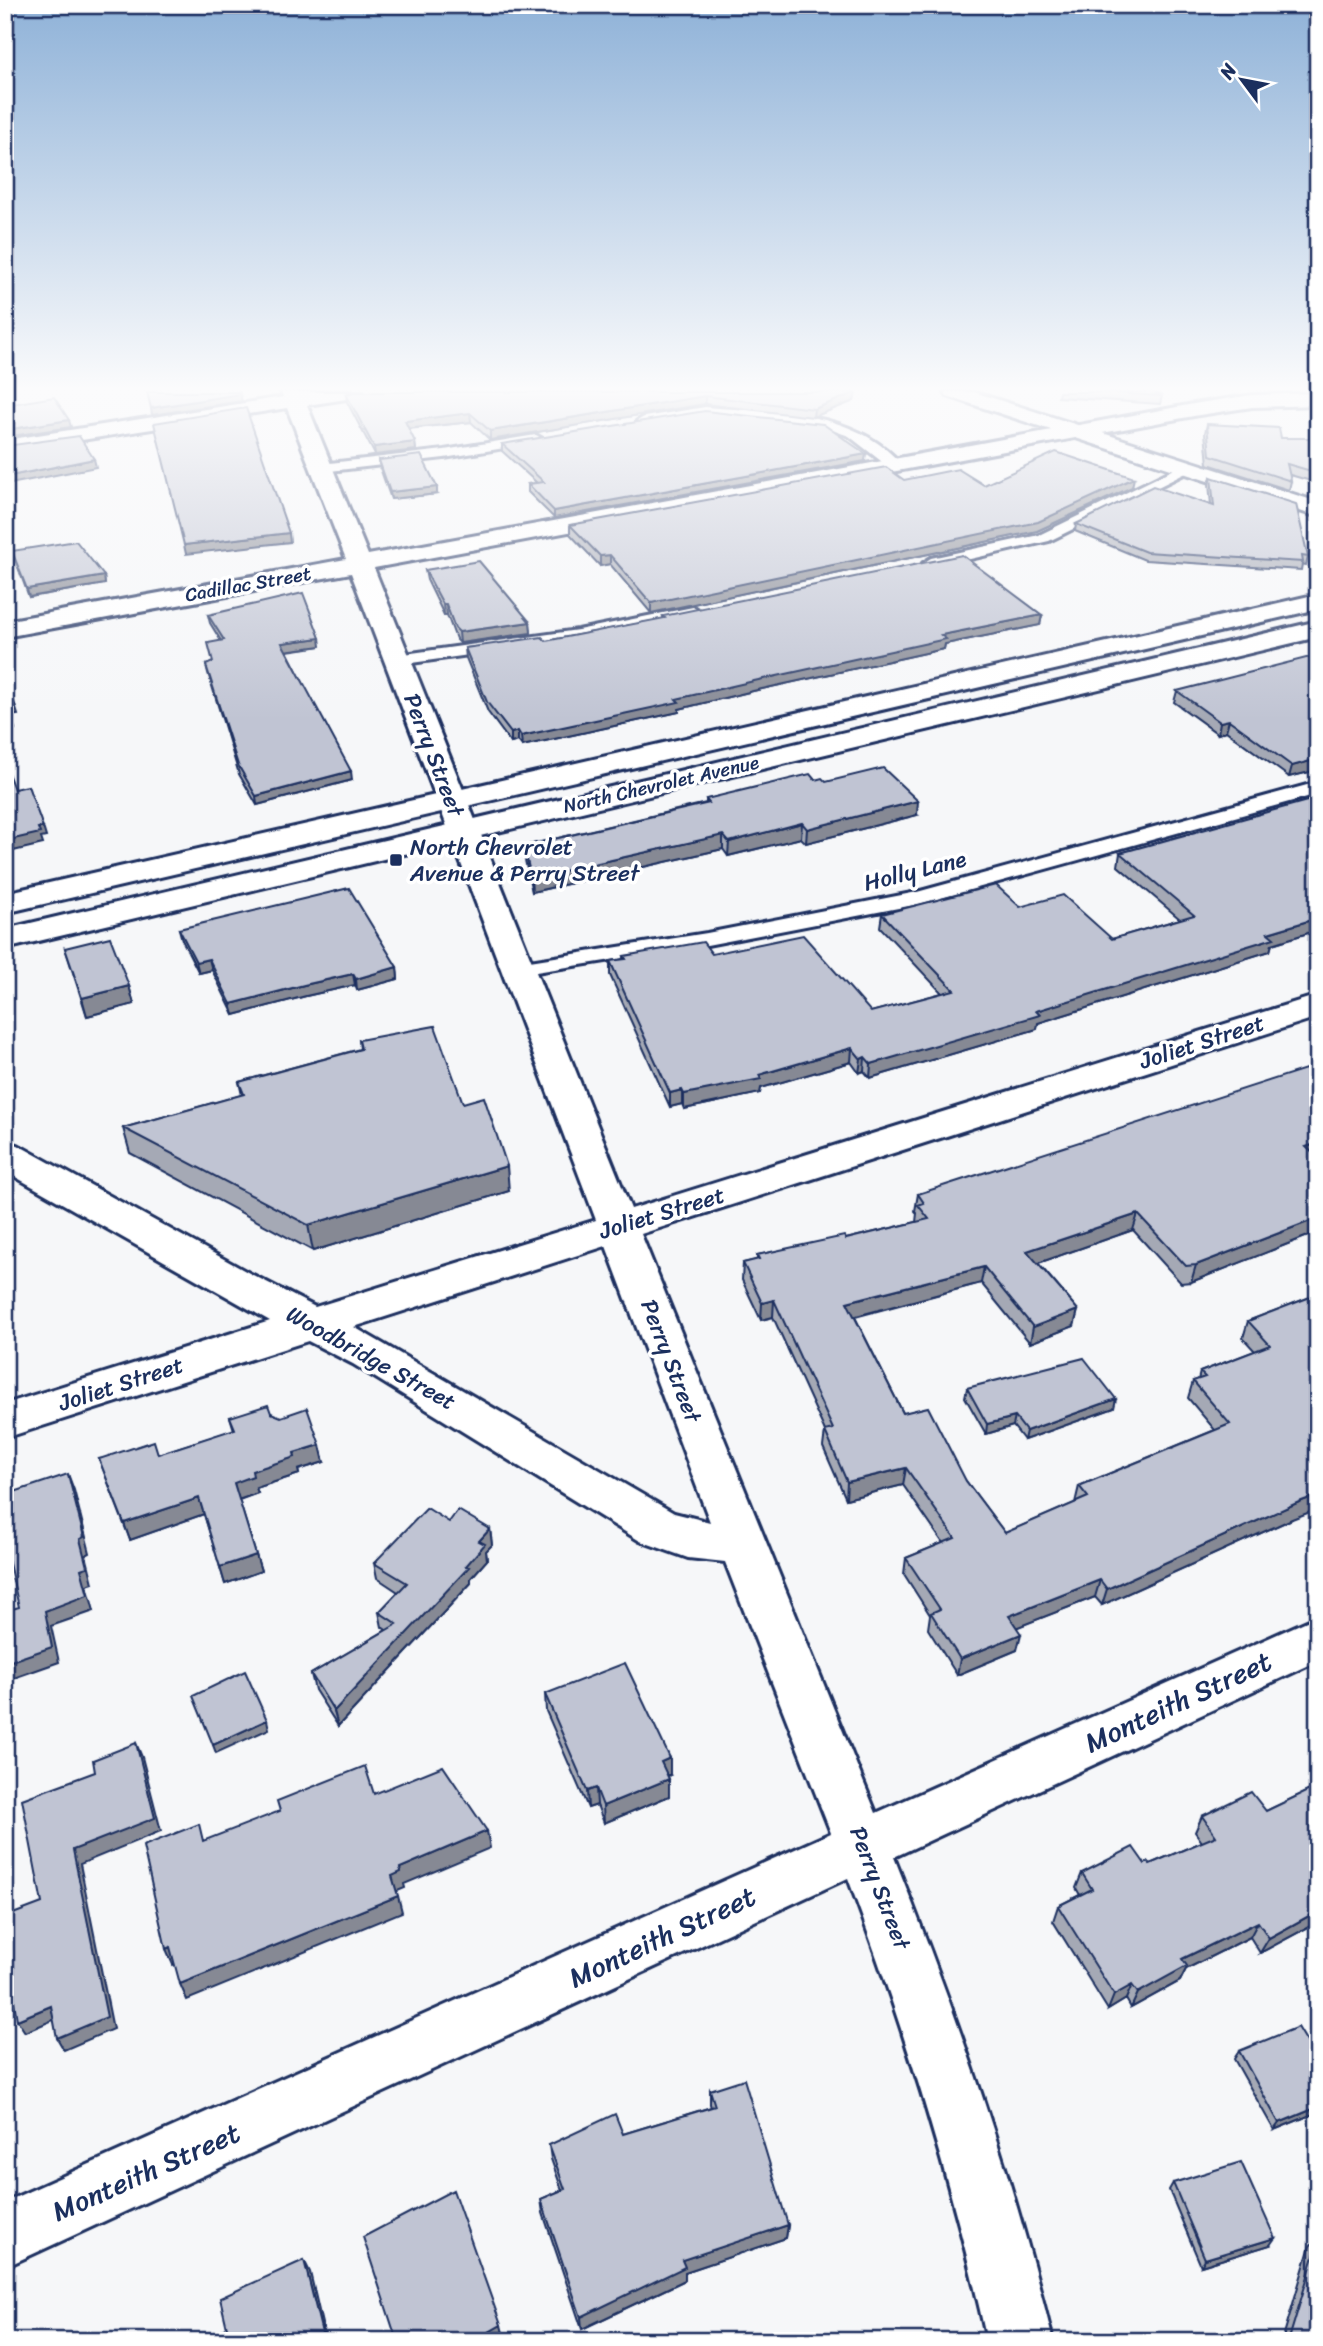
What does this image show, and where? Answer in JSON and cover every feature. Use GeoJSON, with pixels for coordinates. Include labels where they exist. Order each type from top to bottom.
{"type":"FeatureCollection","features":[{"type":"Feature","properties":{"kind":"street","name":"Perry Street"},"geometry":{"type":"LineString","coordinates":[[334,501],[740,1540],[864,1845],[942,2054],[978,2171],[1020,2341]]}},
{"type":"Feature","properties":{"kind":"street","name":"Cadillac Street"},"geometry":{"type":"LineString","coordinates":[[5,629],[697,501]]}},
{"type":"Feature","properties":{"kind":"street"},"geometry":{"type":"LineString","coordinates":[[1292,501],[1318,510]]}},
{"type":"Feature","properties":{"kind":"street","name":"North Chevrolet Avenue"},"geometry":{"type":"LineString","coordinates":[[5,939],[458,815],[999,674],[1318,601]]}},
{"type":"Feature","properties":{"kind":"street","name":"North Chevrolet Avenue"},"geometry":{"type":"LineString","coordinates":[[5,903],[458,815],[1028,698],[1318,629]]}},
{"type":"Feature","properties":{"kind":"street"},"geometry":{"type":"LineString","coordinates":[[999,674],[1028,698]]}},
{"type":"Feature","properties":{"kind":"street","name":"Joliet Street"},"geometry":{"type":"LineString","coordinates":[[5,1421],[1318,1006]]}},
{"type":"Feature","properties":{"kind":"street","name":"Woodbridge Street"},"geometry":{"type":"LineString","coordinates":[[5,1154],[236,1285],[312,1323],[482,1419],[657,1527],[681,1538],[705,1543],[740,1540]]}},
{"type":"Feature","properties":{"kind":"street","name":"Monteith Street"},"geometry":{"type":"LineString","coordinates":[[5,2235],[1318,1638]]}},
{"type":"Feature","properties":{"kind":"lane"},"geometry":{"type":"LineString","coordinates":[[909,567],[1034,541],[1116,501]]}},
{"type":"Feature","properties":{"kind":"lane"},"geometry":{"type":"LineString","coordinates":[[397,660],[604,630],[714,607]]}},
{"type":"Feature","properties":{"kind":"lane","name":"Holly Lane"},"geometry":{"type":"LineString","coordinates":[[517,969],[707,939],[919,898],[1318,789]]}},
{"type":"Feature","properties":{"kind":"building"},"geometry":{"type":"Polygon","coordinates":[[[173,501],[278,501],[289,533],[184,545],[173,501]]]}},
{"type":"Feature","properties":{"kind":"building"},"geometry":{"type":"Polygon","coordinates":[[[545,501],[606,501],[554,511],[545,501]]]}},
{"type":"Feature","properties":{"kind":"building"},"geometry":{"type":"Polygon","coordinates":[[[698,501],[1083,501],[1038,522],[651,603],[610,555],[600,556],[570,525],[698,501]]]}},
{"type":"Feature","properties":{"kind":"building"},"geometry":{"type":"Polygon","coordinates":[[[1122,501],[1200,501],[1214,506],[1214,501],[1288,501],[1296,504],[1308,557],[1302,556],[1303,562],[1146,552],[1076,524],[1122,501]]]}},
{"type":"Feature","properties":{"kind":"building"},"geometry":{"type":"Polygon","coordinates":[[[76,541],[104,576],[27,589],[12,551],[76,541]]]}},
{"type":"Feature","properties":{"kind":"building"},"geometry":{"type":"Polygon","coordinates":[[[962,555],[1042,615],[941,635],[946,639],[521,736],[518,731],[511,733],[487,702],[465,648],[542,637],[546,641],[962,555]]]}},
{"type":"Feature","properties":{"kind":"building"},"geometry":{"type":"Polygon","coordinates":[[[479,561],[530,622],[459,632],[455,628],[446,604],[443,604],[425,570],[479,561]]]}},
{"type":"Feature","properties":{"kind":"building"},"geometry":{"type":"Polygon","coordinates":[[[303,593],[320,638],[282,643],[351,771],[256,796],[238,765],[206,665],[213,662],[208,643],[224,640],[208,615],[303,593]]]}},
{"type":"Feature","properties":{"kind":"building"},"geometry":{"type":"Polygon","coordinates":[[[1318,655],[1318,759],[1292,766],[1229,720],[1220,722],[1177,691],[1318,655]]]}},
{"type":"Feature","properties":{"kind":"building"},"geometry":{"type":"Polygon","coordinates":[[[5,675],[15,705],[8,706],[12,719],[5,720],[5,675]]]}},
{"type":"Feature","properties":{"kind":"building"},"geometry":{"type":"Polygon","coordinates":[[[5,765],[14,789],[28,786],[43,827],[38,828],[40,833],[5,841],[5,765]]]}},
{"type":"Feature","properties":{"kind":"building"},"geometry":{"type":"Polygon","coordinates":[[[883,768],[918,801],[807,829],[802,823],[729,842],[723,835],[531,878],[524,846],[709,803],[706,799],[810,774],[815,780],[822,778],[826,782],[883,768]]]}},
{"type":"Feature","properties":{"kind":"building"},"geometry":{"type":"Polygon","coordinates":[[[1318,798],[1318,918],[1268,933],[1274,938],[1036,1011],[1040,1015],[871,1064],[865,1057],[861,1059],[852,1048],[759,1075],[761,1079],[684,1094],[682,1090],[670,1093],[610,961],[703,942],[712,954],[803,935],[871,1012],[954,990],[882,914],[996,885],[1020,907],[1063,895],[1112,939],[1194,915],[1120,853],[1318,798]]]}},
{"type":"Feature","properties":{"kind":"building"},"geometry":{"type":"Polygon","coordinates":[[[349,888],[397,967],[356,979],[353,974],[231,1004],[209,959],[196,962],[179,929],[349,888]]]}},
{"type":"Feature","properties":{"kind":"building"},"geometry":{"type":"Polygon","coordinates":[[[110,937],[129,986],[82,998],[65,948],[110,937]]]}},
{"type":"Feature","properties":{"kind":"building"},"geometry":{"type":"Polygon","coordinates":[[[435,1026],[463,1103],[484,1097],[507,1166],[308,1225],[123,1128],[244,1094],[239,1082],[361,1049],[359,1040],[435,1026]]]}},
{"type":"Feature","properties":{"kind":"building"},"geometry":{"type":"Polygon","coordinates":[[[1318,1065],[1318,1143],[1306,1147],[1318,1158],[1318,1218],[1196,1265],[1186,1266],[1138,1214],[1027,1251],[1078,1310],[1033,1327],[984,1267],[847,1302],[903,1413],[928,1407],[966,1481],[1005,1533],[1088,1497],[1079,1486],[1230,1424],[1193,1381],[1205,1377],[1200,1372],[1270,1345],[1248,1321],[1318,1294],[1318,1495],[1107,1589],[1100,1580],[1009,1616],[1021,1634],[960,1659],[931,1613],[940,1609],[906,1558],[955,1538],[906,1468],[847,1482],[825,1431],[833,1429],[774,1300],[762,1303],[743,1263],[759,1259],[757,1255],[844,1236],[846,1239],[929,1219],[918,1205],[924,1203],[918,1194],[1318,1065]]]}},
{"type":"Feature","properties":{"kind":"building"},"geometry":{"type":"Polygon","coordinates":[[[1084,1358],[1116,1399],[1026,1431],[1015,1417],[987,1424],[967,1388],[1084,1358]]]}},
{"type":"Feature","properties":{"kind":"building"},"geometry":{"type":"Polygon","coordinates":[[[268,1405],[271,1413],[281,1417],[307,1408],[320,1445],[294,1453],[295,1457],[252,1471],[253,1476],[234,1483],[256,1555],[220,1567],[199,1498],[124,1523],[99,1459],[154,1441],[158,1454],[235,1429],[230,1417],[268,1405]]]}},
{"type":"Feature","properties":{"kind":"building"},"geometry":{"type":"Polygon","coordinates":[[[68,1474],[84,1537],[80,1539],[87,1567],[81,1569],[88,1595],[45,1611],[52,1647],[5,1663],[5,1611],[19,1607],[5,1546],[5,1495],[68,1474]]]}},
{"type":"Feature","properties":{"kind":"building"},"geometry":{"type":"Polygon","coordinates":[[[427,1508],[449,1522],[458,1510],[490,1529],[479,1541],[485,1544],[466,1566],[469,1567],[334,1711],[311,1674],[397,1624],[379,1612],[407,1583],[374,1563],[427,1508]]]}},
{"type":"Feature","properties":{"kind":"building"},"geometry":{"type":"Polygon","coordinates":[[[625,1663],[670,1758],[661,1762],[669,1779],[603,1806],[596,1788],[587,1791],[545,1694],[625,1663]]]}},
{"type":"Feature","properties":{"kind":"building"},"geometry":{"type":"Polygon","coordinates":[[[245,1671],[267,1720],[213,1745],[193,1696],[245,1671]]]}},
{"type":"Feature","properties":{"kind":"building"},"geometry":{"type":"Polygon","coordinates":[[[136,1743],[155,1818],[73,1850],[107,2017],[57,2038],[51,2006],[17,2020],[5,1948],[5,1917],[42,1903],[22,1799],[95,1772],[93,1760],[136,1743]]]}},
{"type":"Feature","properties":{"kind":"building"},"geometry":{"type":"Polygon","coordinates":[[[365,1766],[374,1794],[443,1766],[487,1831],[400,1868],[401,1872],[392,1876],[398,1896],[180,1984],[170,1947],[166,1949],[143,1846],[199,1824],[203,1841],[280,1811],[277,1801],[365,1766]]]}},
{"type":"Feature","properties":{"kind":"building"},"geometry":{"type":"Polygon","coordinates":[[[1318,1786],[1318,1911],[1269,1938],[1258,1922],[1182,1959],[1187,1966],[1138,1993],[1132,1985],[1114,1995],[1058,1906],[1092,1889],[1082,1873],[1133,1847],[1145,1864],[1150,1864],[1216,1836],[1202,1816],[1251,1792],[1266,1811],[1318,1786]]]}},
{"type":"Feature","properties":{"kind":"building"},"geometry":{"type":"Polygon","coordinates":[[[1298,2027],[1318,2060],[1318,2107],[1279,2123],[1239,2051],[1298,2027]]]}},
{"type":"Feature","properties":{"kind":"building"},"geometry":{"type":"Polygon","coordinates":[[[744,2079],[788,2225],[682,2260],[685,2267],[581,2317],[541,2199],[565,2189],[549,2145],[615,2114],[623,2134],[715,2106],[710,2090],[744,2079]]]}},
{"type":"Feature","properties":{"kind":"building"},"geometry":{"type":"Polygon","coordinates":[[[1241,2162],[1275,2238],[1205,2259],[1173,2183],[1241,2162]]]}},
{"type":"Feature","properties":{"kind":"building"},"geometry":{"type":"Polygon","coordinates":[[[453,2190],[501,2325],[473,2341],[397,2341],[363,2237],[453,2190]]]}},
{"type":"Feature","properties":{"kind":"building"},"geometry":{"type":"Polygon","coordinates":[[[1318,2243],[1318,2341],[1292,2341],[1289,2339],[1318,2243]]]}},
{"type":"Feature","properties":{"kind":"building"},"geometry":{"type":"Polygon","coordinates":[[[304,2260],[324,2341],[197,2341],[227,2328],[220,2298],[304,2260]]]}},
{"type":"Feature","properties":{"kind":"place","name":"North Chevrolet Avenue & Perry Street"},"geometry":{"type":"Point","coordinates":[396,860]}}]}
